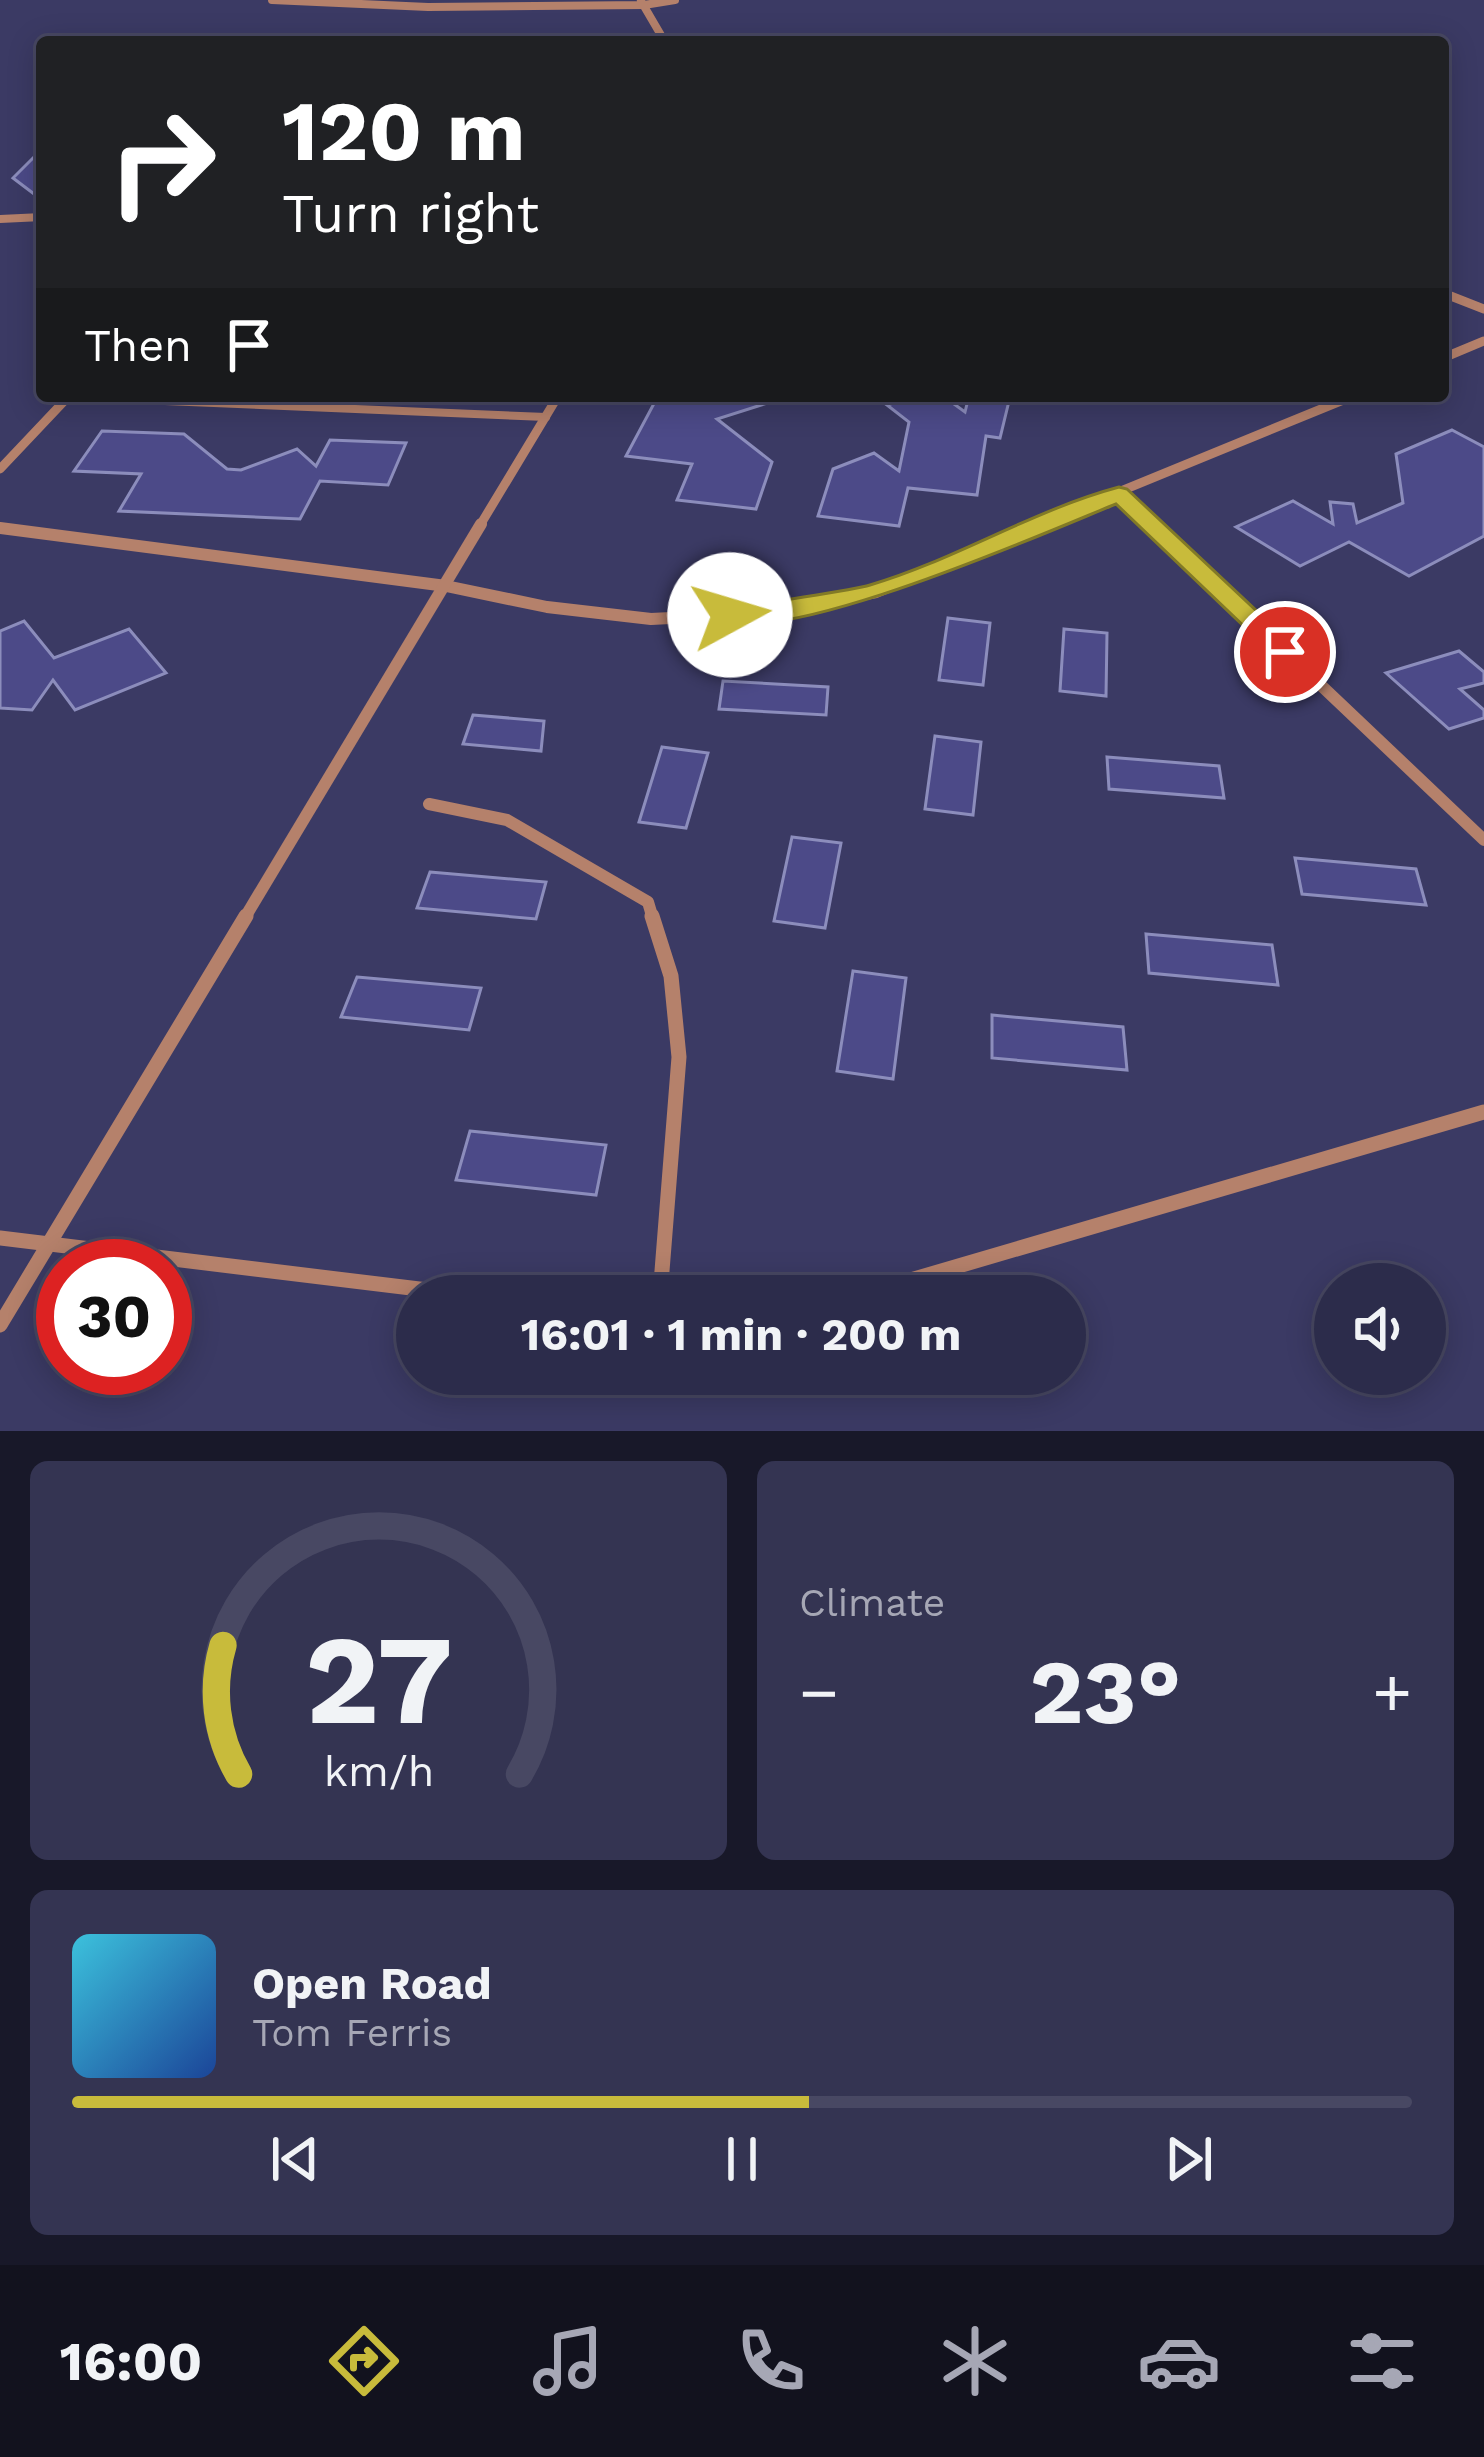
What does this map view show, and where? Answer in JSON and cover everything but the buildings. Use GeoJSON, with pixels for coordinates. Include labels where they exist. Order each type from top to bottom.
{"type":"FeatureCollection","features":[{"type":"Feature","properties":{"kind":"street"},"geometry":{"type":"LineString","coordinates":[[272,0],[428,7],[675,0]]}},
{"type":"Feature","properties":{"kind":"street"},"geometry":{"type":"LineString","coordinates":[[642,3],[661,36]]}},
{"type":"Feature","properties":{"kind":"street"},"geometry":{"type":"LineString","coordinates":[[0,219],[36,217]]}},
{"type":"Feature","properties":{"kind":"street"},"geometry":{"type":"LineString","coordinates":[[1449,295],[1484,309]]}},
{"type":"Feature","properties":{"kind":"street"},"geometry":{"type":"LineString","coordinates":[[1449,356],[1484,341]]}},
{"type":"Feature","properties":{"kind":"street"},"geometry":{"type":"LineString","coordinates":[[0,470],[63,402]]}},
{"type":"Feature","properties":{"kind":"street"},"geometry":{"type":"LineString","coordinates":[[48,1239],[555,402]]}},
{"type":"Feature","properties":{"kind":"street"},"geometry":{"type":"LineString","coordinates":[[0,528],[446,586],[547,607],[651,620],[769,613],[876,592],[1339,402]]}},
{"type":"Feature","properties":{"kind":"street"},"geometry":{"type":"LineString","coordinates":[[1119,494],[1484,841]]}},
{"type":"Feature","properties":{"kind":"street"},"geometry":{"type":"LineString","coordinates":[[429,803],[507,820],[648,902],[671,976],[679,1058],[662,1275]]}},
{"type":"Feature","properties":{"kind":"street"},"geometry":{"type":"LineString","coordinates":[[928,1275],[1484,1112]]}},
{"type":"Feature","properties":{"kind":"street"},"geometry":{"type":"LineString","coordinates":[[0,1238],[36,1241]]}},
{"type":"Feature","properties":{"kind":"street"},"geometry":{"type":"LineString","coordinates":[[0,1324],[36,1260]]}},
{"type":"Feature","properties":{"kind":"street"},"geometry":{"type":"LineString","coordinates":[[192,1260],[396,1286]]}},
{"type":"Feature","properties":{"kind":"lane"},"geometry":{"type":"LineString","coordinates":[[205,402],[546,417]]}},
{"type":"Feature","properties":{"kind":"route"},"geometry":{"type":"LineString","coordinates":[[730,615],[769,613],[876,592],[1119,494],[1285,652]]}}]}
